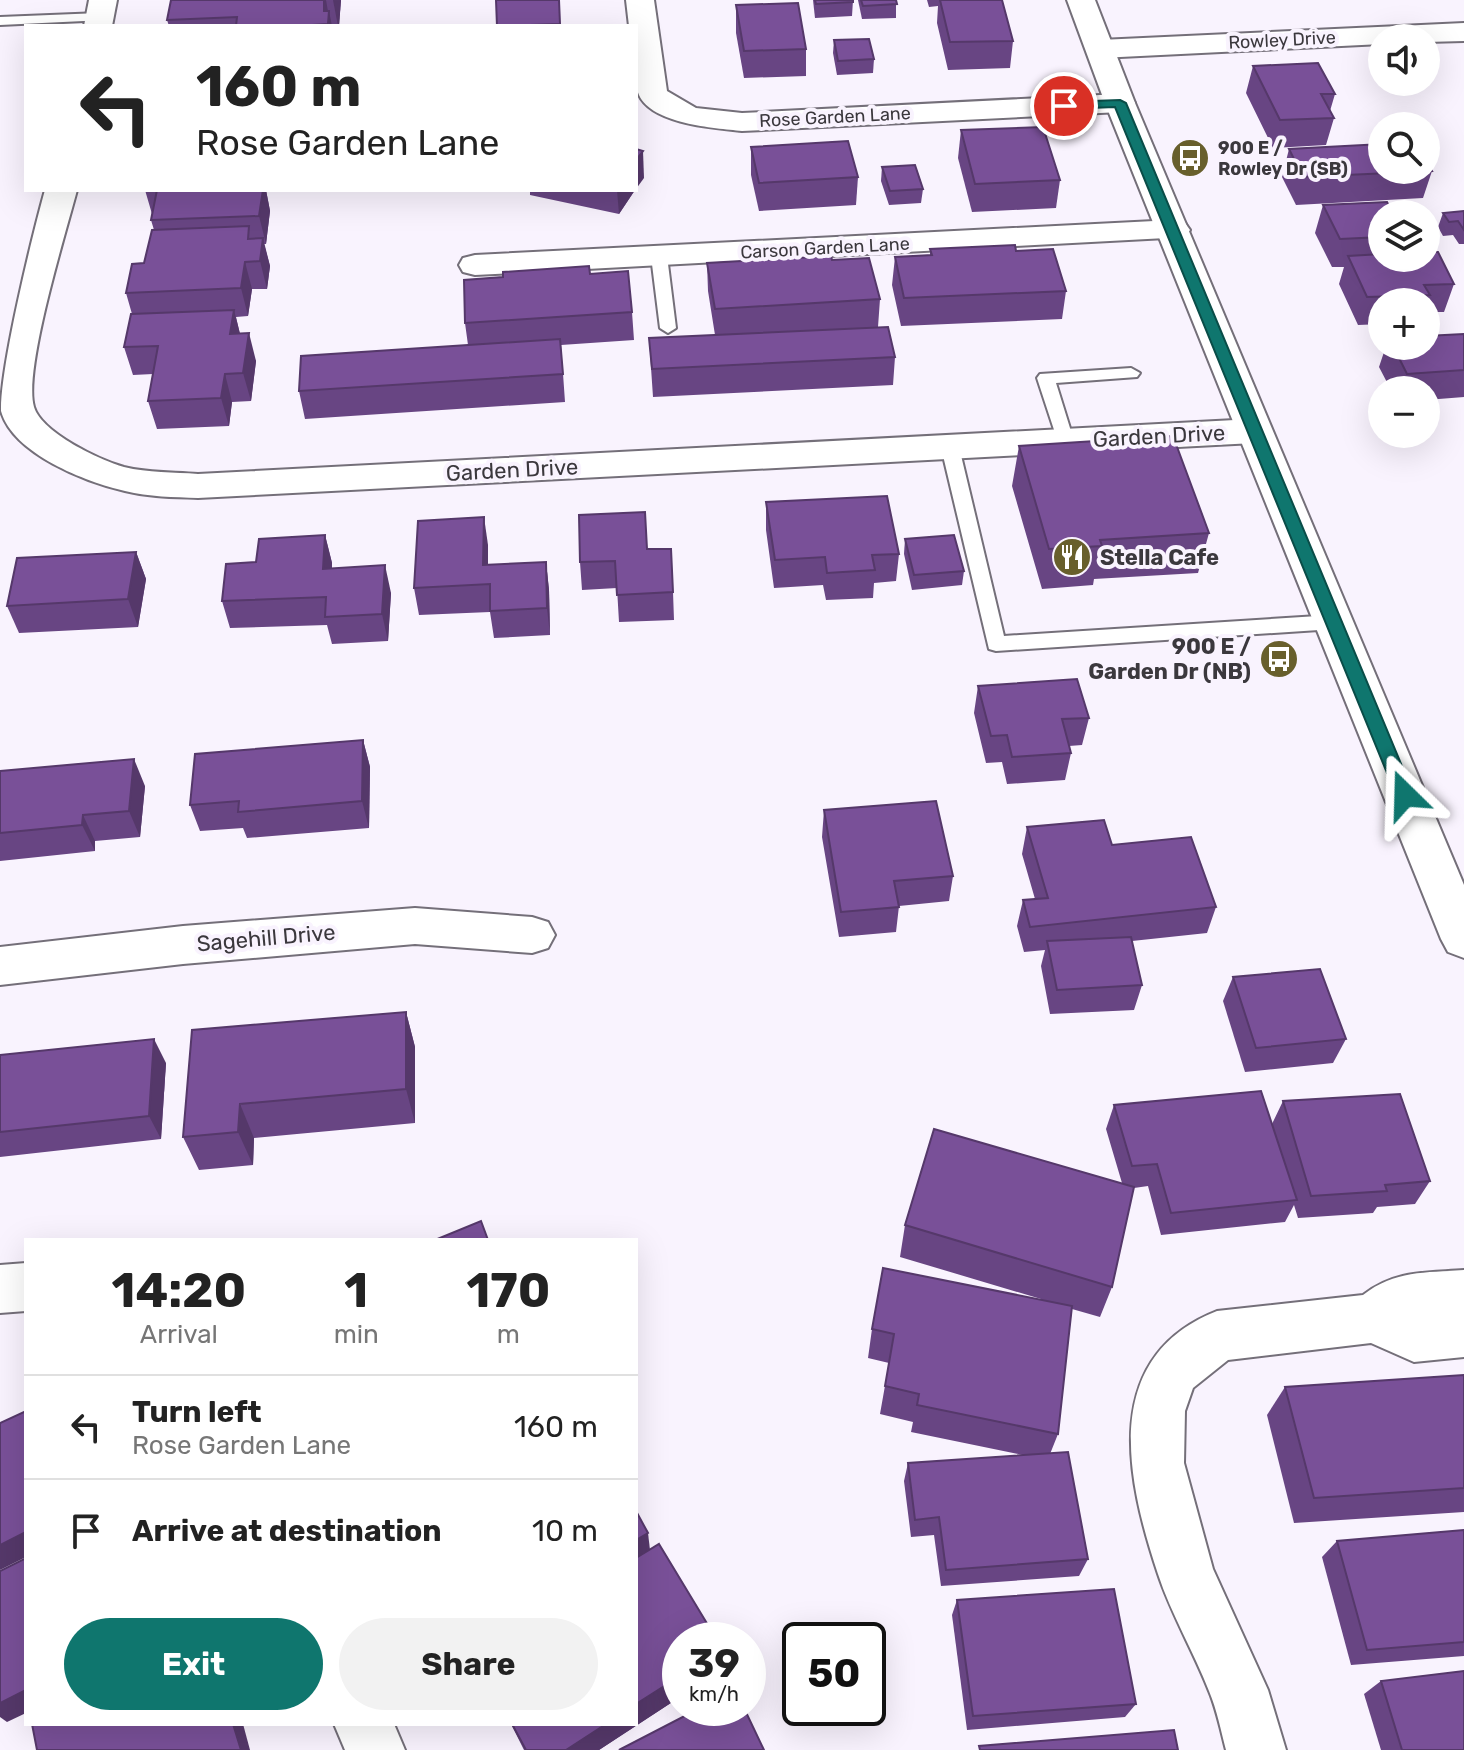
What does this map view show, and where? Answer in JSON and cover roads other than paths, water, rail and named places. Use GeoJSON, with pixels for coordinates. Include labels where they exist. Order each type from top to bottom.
{"type":"FeatureCollection","features":[{"type":"Feature","properties":{"kind":"street","name":"Rose Garden Lane"},"geometry":{"type":"LineString","coordinates":[[640,0],[654,96],[688,116],[742,122],[1120,103]]}},
{"type":"Feature","properties":{"kind":"street"},"geometry":{"type":"LineString","coordinates":[[1081,0],[1120,103],[1464,939]]}},
{"type":"Feature","properties":{"kind":"street","name":"Rowley Drive"},"geometry":{"type":"LineString","coordinates":[[1100,49],[1464,32]]}},
{"type":"Feature","properties":{"kind":"street","name":"Garden Drive"},"geometry":{"type":"LineString","coordinates":[[61,192],[16,373],[16,406],[36,435],[77,462],[125,479],[198,486],[1254,431]]}},
{"type":"Feature","properties":{"kind":"street","name":"Carson Garden Lane"},"geometry":{"type":"LineString","coordinates":[[475,265],[1174,230]]}},
{"type":"Feature","properties":{"kind":"street","name":"Sagehill Drive"},"geometry":{"type":"LineString","coordinates":[[0,966],[183,945],[415,926],[532,935]]}},
{"type":"Feature","properties":{"kind":"street"},"geometry":{"type":"LineString","coordinates":[[0,1289],[24,1287]]}},
{"type":"Feature","properties":{"kind":"street"},"geometry":{"type":"LineString","coordinates":[[1256,1750],[1239,1690],[1186,1574],[1157,1463],[1158,1411],[1173,1371],[1217,1336],[1374,1318],[1398,1299],[1464,1294]]}},
{"type":"Feature","properties":{"kind":"street"},"geometry":{"type":"LineString","coordinates":[[1374,1318],[1414,1337],[1464,1332]]}},
{"type":"Feature","properties":{"kind":"street"},"geometry":{"type":"LineString","coordinates":[[365,1726],[375,1750]]}},
{"type":"Feature","properties":{"kind":"lane"},"geometry":{"type":"LineString","coordinates":[[0,21],[100,14]]}},
{"type":"Feature","properties":{"kind":"lane"},"geometry":{"type":"LineString","coordinates":[[659,256],[668,328]]}},
{"type":"Feature","properties":{"kind":"lane"},"geometry":{"type":"LineString","coordinates":[[1065,441],[1046,378],[1131,373]]}},
{"type":"Feature","properties":{"kind":"lane"},"geometry":{"type":"LineString","coordinates":[[950,447],[996,644],[1334,622]]}},
{"type":"Feature","properties":{"kind":"place","name":"900 E / Rowley Dr (SB)"},"geometry":{"type":"Point","coordinates":[1190,158]}},
{"type":"Feature","properties":{"kind":"place","name":"Stella Cafe"},"geometry":{"type":"Point","coordinates":[1072,557]}},
{"type":"Feature","properties":{"kind":"place","name":"900 E / Garden Dr (NB)"},"geometry":{"type":"Point","coordinates":[1279,659]}}]}
